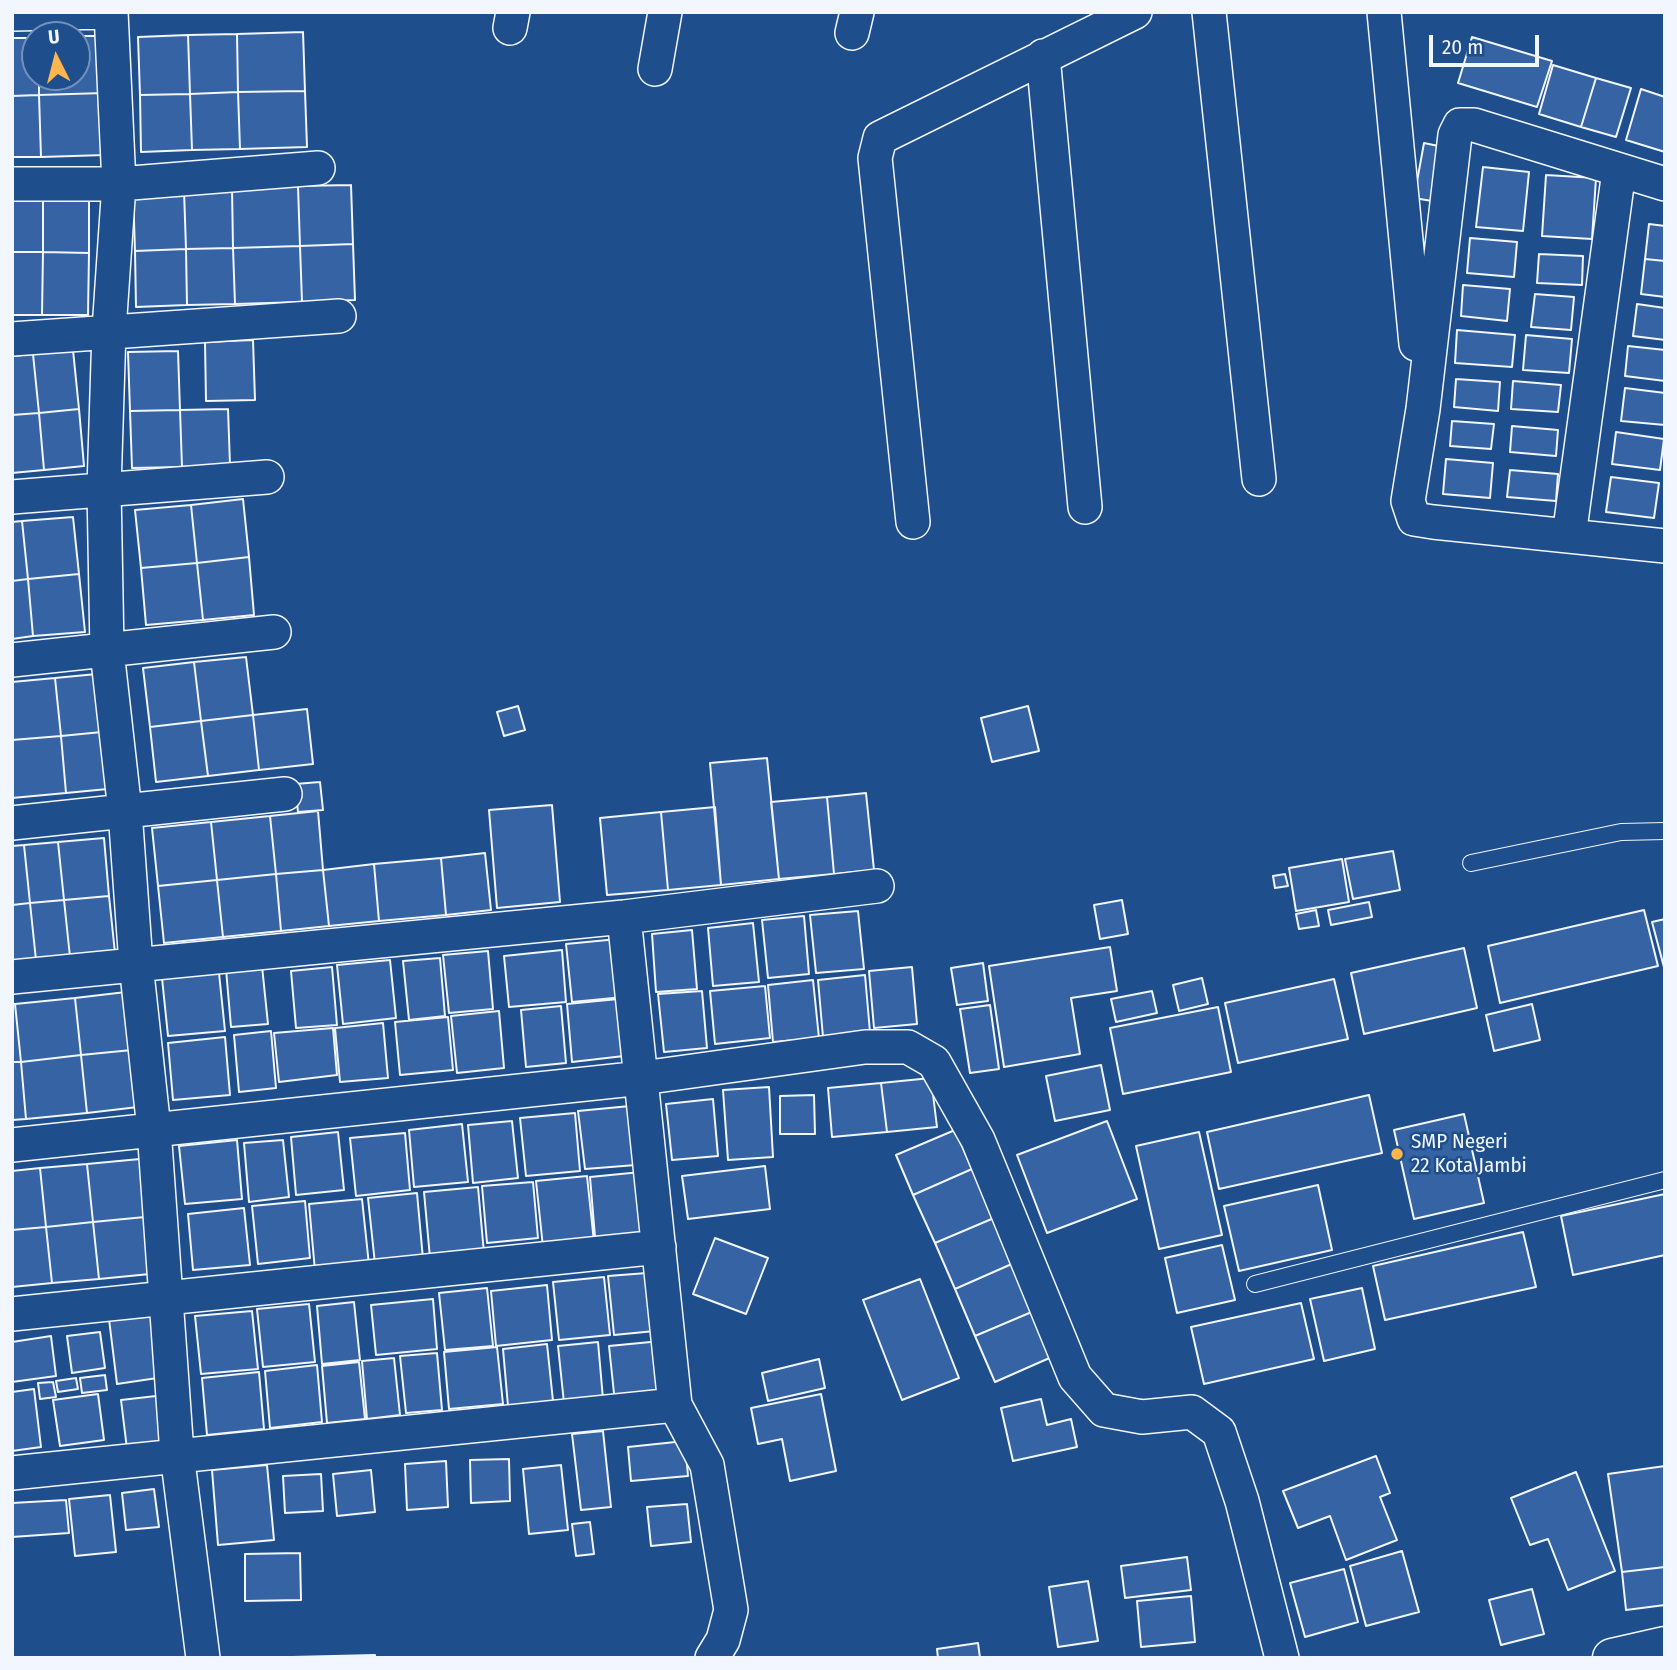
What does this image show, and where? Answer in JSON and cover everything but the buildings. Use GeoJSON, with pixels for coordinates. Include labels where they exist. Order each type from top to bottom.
{"type":"FeatureCollection","features":[{"type":"Feature","properties":{"kind":"street"},"geometry":{"type":"LineString","coordinates":[[12,14],[109,12],[119,184],[109,330],[104,488],[107,651],[125,811],[136,964],[154,1129],[177,1454],[204,1658]]}},
{"type":"Feature","properties":{"kind":"street"},"geometry":{"type":"LineString","coordinates":[[655,69],[665,12]]}},
{"type":"Feature","properties":{"kind":"street"},"geometry":{"type":"LineString","coordinates":[[913,523],[875,158],[880,138],[1135,12]]}},
{"type":"Feature","properties":{"kind":"street"},"geometry":{"type":"LineString","coordinates":[[1209,12],[1259,480]]}},
{"type":"Feature","properties":{"kind":"street"},"geometry":{"type":"LineString","coordinates":[[1384,12],[1423,409]]}},
{"type":"Feature","properties":{"kind":"street"},"geometry":{"type":"LineString","coordinates":[[1042,56],[1085,507]]}},
{"type":"Feature","properties":{"kind":"street"},"geometry":{"type":"LineString","coordinates":[[1665,184],[1474,125],[1460,125],[1455,135],[1423,409],[1408,501],[1414,519],[1665,546]]}},
{"type":"Feature","properties":{"kind":"street"},"geometry":{"type":"LineString","coordinates":[[12,184],[119,184],[318,168]]}},
{"type":"Feature","properties":{"kind":"street"},"geometry":{"type":"LineString","coordinates":[[1569,536],[1619,171]]}},
{"type":"Feature","properties":{"kind":"street"},"geometry":{"type":"LineString","coordinates":[[12,339],[109,330],[339,316]]}},
{"type":"Feature","properties":{"kind":"street"},"geometry":{"type":"LineString","coordinates":[[12,496],[267,477]]}},
{"type":"Feature","properties":{"kind":"street"},"geometry":{"type":"LineString","coordinates":[[12,660],[274,632]]}},
{"type":"Feature","properties":{"kind":"street"},"geometry":{"type":"LineString","coordinates":[[12,823],[285,794]]}},
{"type":"Feature","properties":{"kind":"street"},"geometry":{"type":"LineString","coordinates":[[12,977],[624,917],[877,886]]}},
{"type":"Feature","properties":{"kind":"street"},"geometry":{"type":"LineString","coordinates":[[624,917],[675,1405],[707,1465],[731,1610],[723,1640],[712,1658]]}},
{"type":"Feature","properties":{"kind":"street"},"geometry":{"type":"LineString","coordinates":[[12,1145],[642,1078],[865,1047],[908,1047],[934,1062],[978,1140],[1076,1377],[1104,1410],[1142,1417],[1192,1412],[1219,1432],[1242,1501],[1282,1658]]}},
{"type":"Feature","properties":{"kind":"street"},"geometry":{"type":"LineString","coordinates":[[12,1314],[659,1247]]}},
{"type":"Feature","properties":{"kind":"street"},"geometry":{"type":"LineString","coordinates":[[12,1473],[675,1405]]}},
{"type":"Feature","properties":{"kind":"street"},"geometry":{"type":"LineString","coordinates":[[1612,1658],[1665,1646]]}},
{"type":"Feature","properties":{"kind":"lane"},"geometry":{"type":"LineString","coordinates":[[1471,863],[1621,832],[1665,831]]}},
{"type":"Feature","properties":{"kind":"lane"},"geometry":{"type":"LineString","coordinates":[[1255,1284],[1665,1180]]}},
{"type":"Feature","properties":{"kind":"place","name":"SMP Negeri 22 Kota Jambi"},"geometry":{"type":"Point","coordinates":[1397,1154]}}]}
